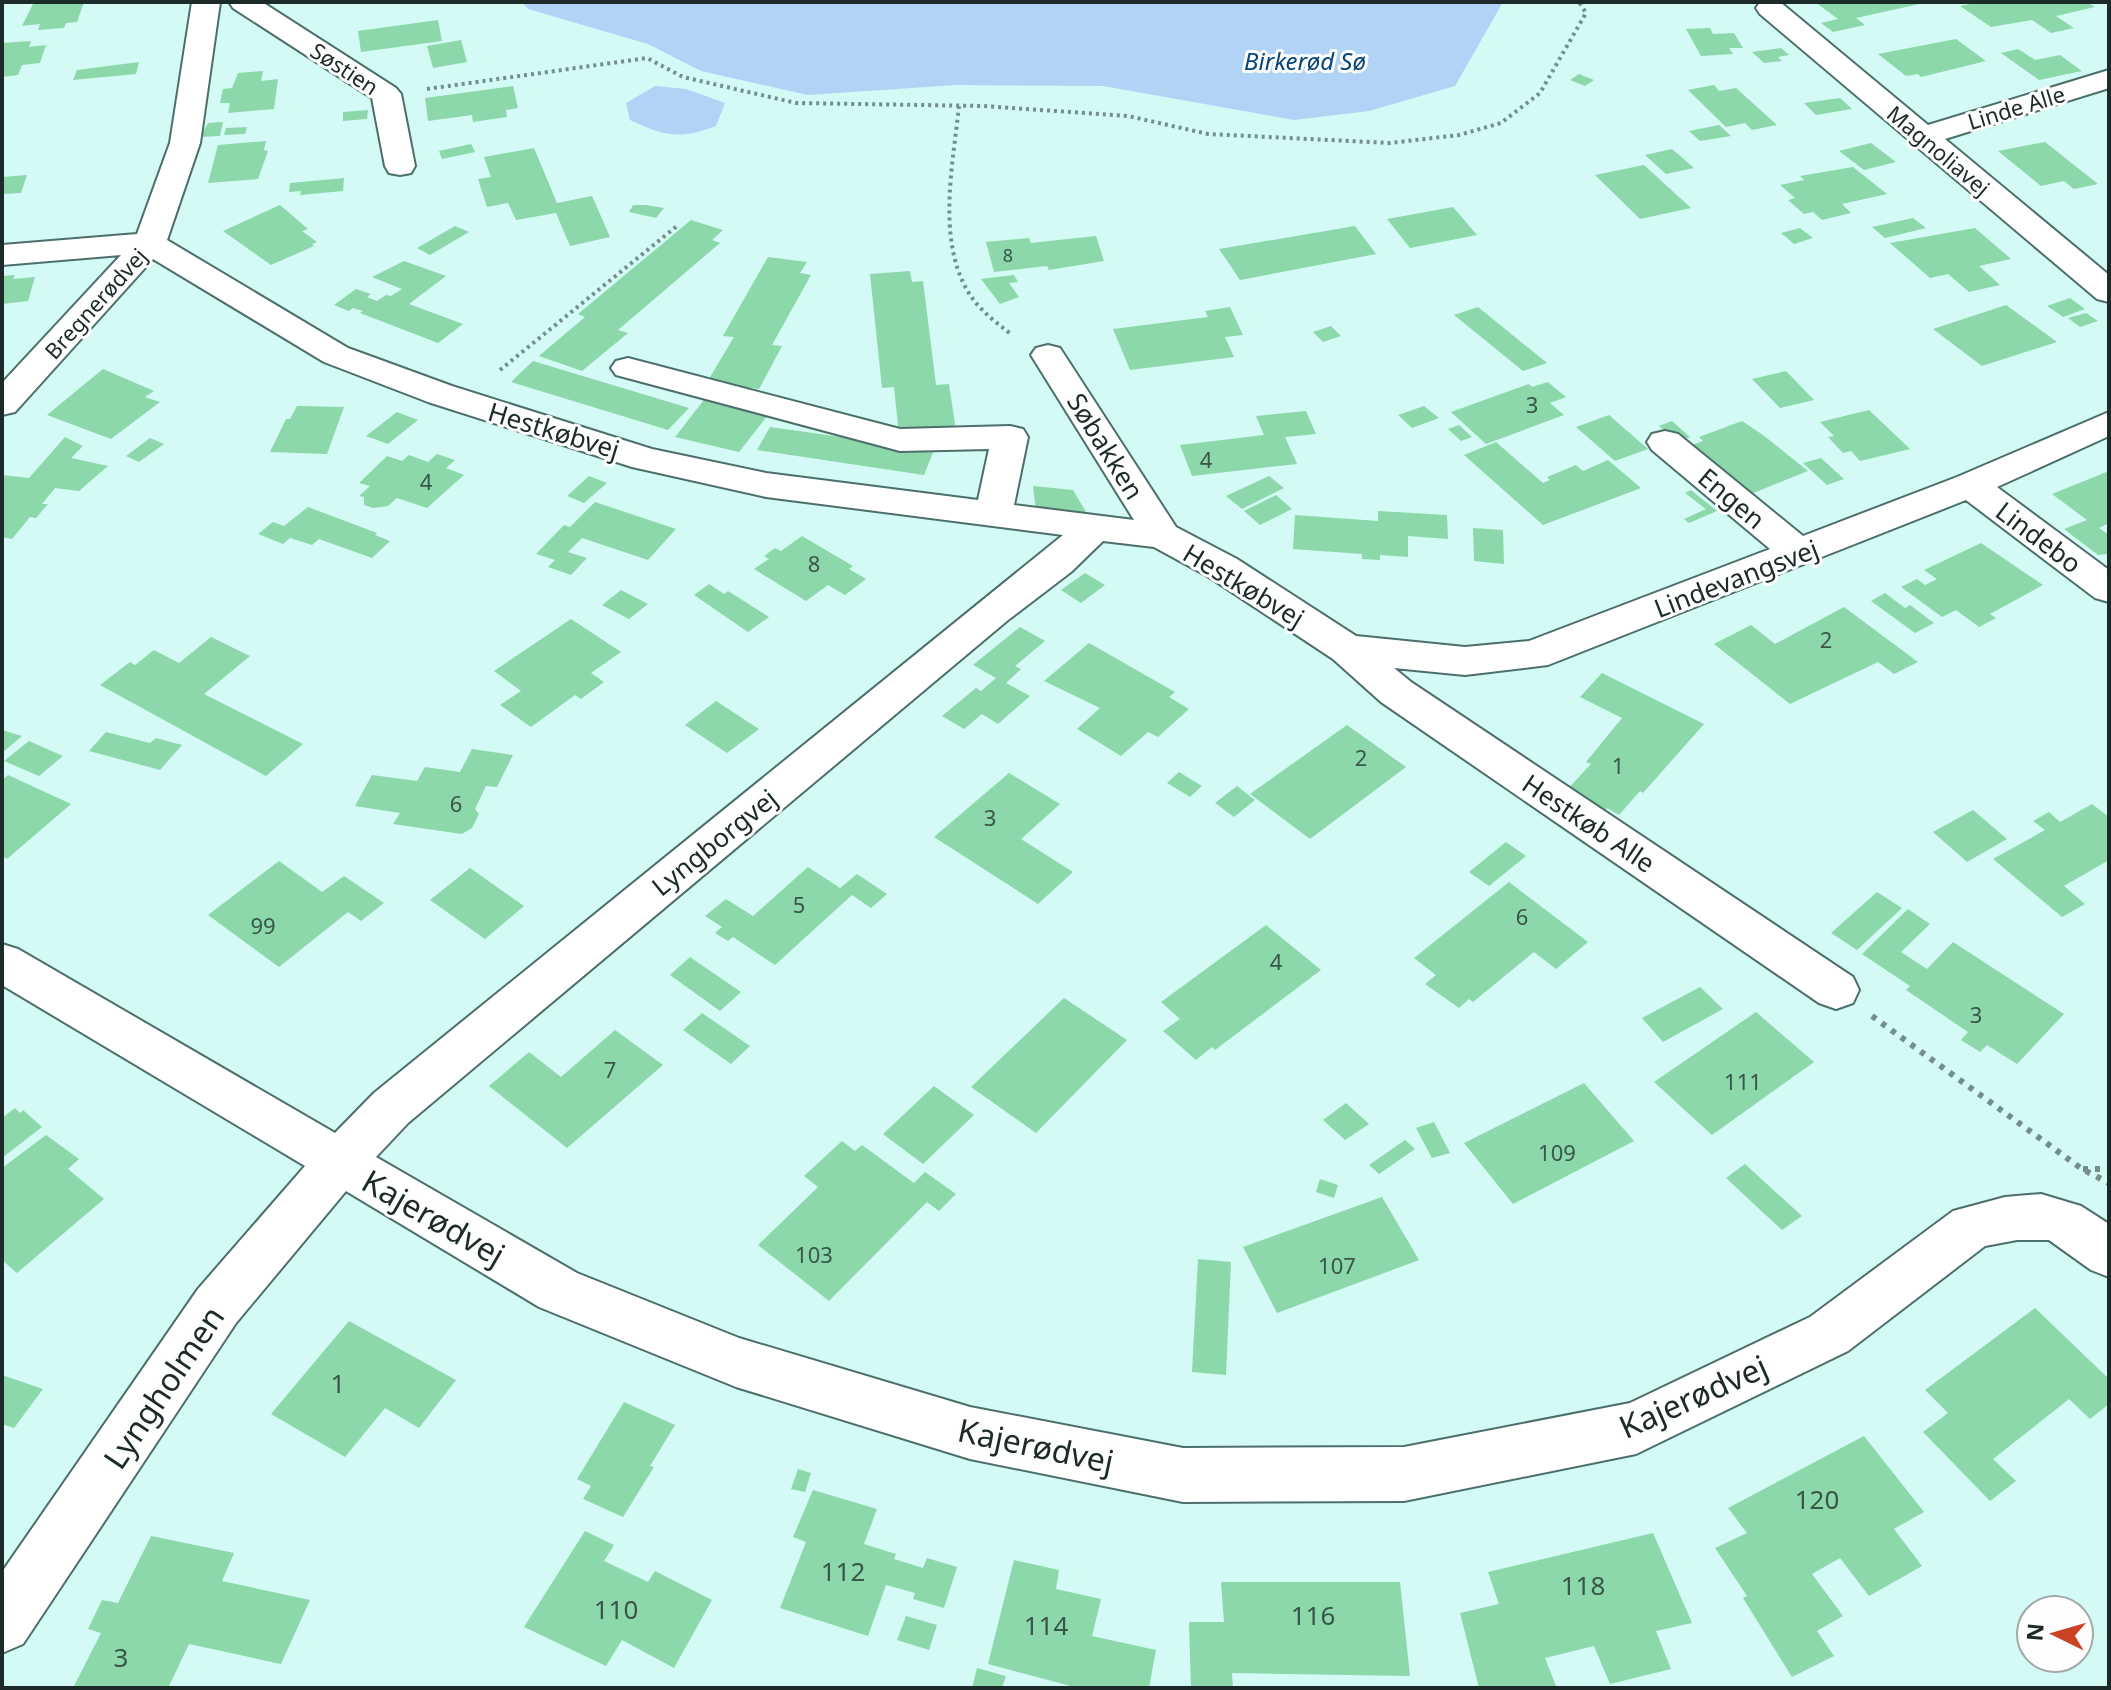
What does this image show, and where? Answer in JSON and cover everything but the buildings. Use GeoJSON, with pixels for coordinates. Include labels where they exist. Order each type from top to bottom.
{"type":"FeatureCollection","features":[{"type":"Feature","properties":{"kind":"street","name":"Bregnerødvej"},"geometry":{"type":"LineString","coordinates":[[2,404],[150,243],[185,143],[206,2]]}},
{"type":"Feature","properties":{"kind":"street","name":"Søstien"},"geometry":{"type":"LineString","coordinates":[[243,2],[386,94],[400,166]]}},
{"type":"Feature","properties":{"kind":"street","name":"Magnoliavej"},"geometry":{"type":"LineString","coordinates":[[1770,8],[2109,292]]}},
{"type":"Feature","properties":{"kind":"street","name":"Linde Alle"},"geometry":{"type":"LineString","coordinates":[[1923,136],[2109,79]]}},
{"type":"Feature","properties":{"kind":"street"},"geometry":{"type":"LineString","coordinates":[[2,255],[150,243]]}},
{"type":"Feature","properties":{"kind":"street","name":"Hestkøbvej"},"geometry":{"type":"LineString","coordinates":[[150,243],[336,355],[462,401],[645,459],[766,485],[1163,536],[1223,568],[1347,649]]}},
{"type":"Feature","properties":{"kind":"street","name":"Søbakken"},"geometry":{"type":"LineString","coordinates":[[1048,355],[1163,536]]}},
{"type":"Feature","properties":{"kind":"street"},"geometry":{"type":"LineString","coordinates":[[628,368],[900,440],[1010,437],[993,516]]}},
{"type":"Feature","properties":{"kind":"street","name":"Lindevangsvej"},"geometry":{"type":"LineString","coordinates":[[1347,649],[1465,661],[1534,655],[1970,485],[2109,423]]}},
{"type":"Feature","properties":{"kind":"street","name":"Engen"},"geometry":{"type":"LineString","coordinates":[[1665,442],[1800,553]]}},
{"type":"Feature","properties":{"kind":"street","name":"Lindebo"},"geometry":{"type":"LineString","coordinates":[[1970,485],[2109,589]]}},
{"type":"Feature","properties":{"kind":"street","name":"Lyngborgvej"},"geometry":{"type":"LineString","coordinates":[[339,1162],[391,1108],[994,611],[1057,563],[1094,528]]}},
{"type":"Feature","properties":{"kind":"street","name":"Hestkøb Alle"},"geometry":{"type":"LineString","coordinates":[[1347,649],[1396,692],[1836,990]]}},
{"type":"Feature","properties":{"kind":"street","name":"Kajerødvej"},"geometry":{"type":"LineString","coordinates":[[2,962],[558,1290],[736,1362],[970,1433],[1183,1475],[1404,1474],[1636,1428],[1829,1334],[1971,1227],[1998,1219],[2014,1216],[2061,1221],[2109,1254]]}},
{"type":"Feature","properties":{"kind":"street","name":"Lyngholmen"},"geometry":{"type":"LineString","coordinates":[[2,1623],[217,1306],[339,1162]]}},
{"type":"Feature","properties":{"kind":"path"},"geometry":{"type":"LineString","coordinates":[[386,94],[647,58],[683,77],[796,103],[959,106],[1128,116],[1208,134],[1390,143],[1459,135],[1501,123],[1540,93],[1586,13],[1579,2]]}},
{"type":"Feature","properties":{"kind":"path"},"geometry":{"type":"LineString","coordinates":[[959,106],[948,229],[962,282],[993,324],[1048,355]]}},
{"type":"Feature","properties":{"kind":"path"},"geometry":{"type":"LineString","coordinates":[[462,401],[677,226]]}},
{"type":"Feature","properties":{"kind":"path"},"geometry":{"type":"LineString","coordinates":[[1836,990],[2082,1169],[2109,1183]]}},
{"type":"Feature","properties":{"kind":"path"},"geometry":{"type":"LineString","coordinates":[[2082,1169],[2109,1169]]}},
{"type":"Feature","properties":{"kind":"water","name":"Birkerød Sø"},"geometry":{"type":"Polygon","coordinates":[[[522,2],[1503,2],[1455,86],[1369,111],[1294,120],[1103,86],[956,85],[808,95],[701,71],[648,44],[528,9],[522,2]]]}},
{"type":"Feature","properties":{"kind":"water"},"geometry":{"type":"Polygon","coordinates":[[[655,86],[686,89],[725,103],[716,126],[692,133],[672,134],[630,120],[626,103],[655,86]]]}}]}
